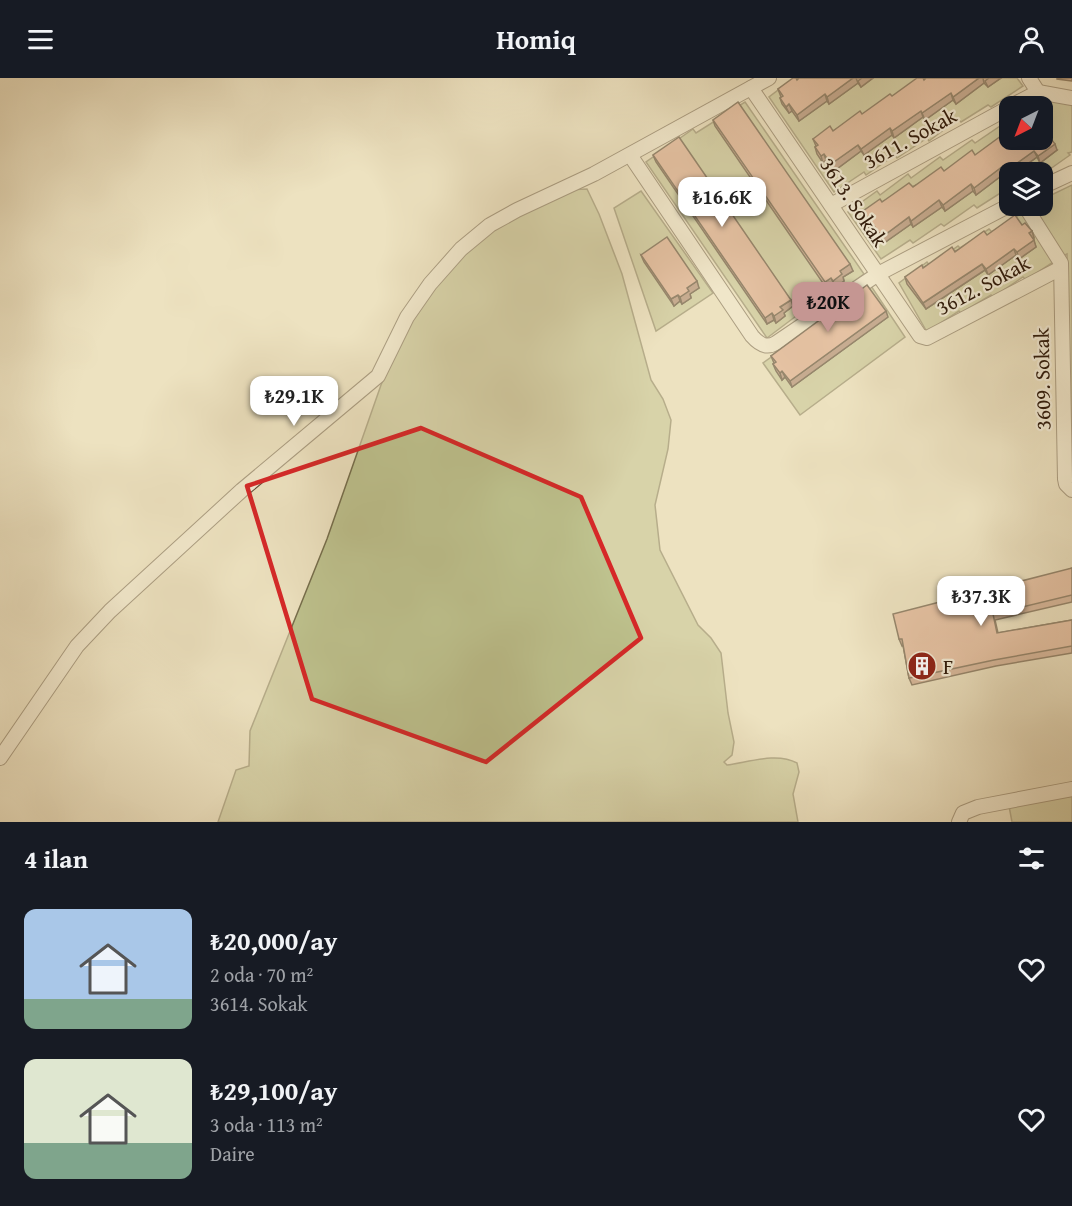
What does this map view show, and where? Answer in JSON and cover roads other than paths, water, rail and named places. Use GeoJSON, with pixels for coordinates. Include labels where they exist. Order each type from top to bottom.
{"type":"FeatureCollection","features":[{"type":"Feature","properties":{"kind":"street"},"geometry":{"type":"LineString","coordinates":[[0,758],[77,646],[110,611],[242,490],[378,376],[407,316],[430,284],[461,249],[490,225],[517,210],[630,155],[769,78]]}},
{"type":"Feature","properties":{"kind":"street"},"geometry":{"type":"LineString","coordinates":[[1029,78],[1038,92],[1072,98]]}},
{"type":"Feature","properties":{"kind":"street","name":"3613. Sokak"},"geometry":{"type":"LineString","coordinates":[[751,88],[918,333],[924,338]]}},
{"type":"Feature","properties":{"kind":"street","name":"3611. Sokak"},"geometry":{"type":"LineString","coordinates":[[1031,96],[1038,92]]}},
{"type":"Feature","properties":{"kind":"street","name":"3611. Sokak"},"geometry":{"type":"LineString","coordinates":[[831,205],[999,113]]}},
{"type":"Feature","properties":{"kind":"street"},"geometry":{"type":"LineString","coordinates":[[630,155],[752,336],[762,345],[767,346],[776,343],[878,274],[999,211]]}},
{"type":"Feature","properties":{"kind":"street"},"geometry":{"type":"LineString","coordinates":[[1053,182],[1072,173]]}},
{"type":"Feature","properties":{"kind":"street"},"geometry":{"type":"LineString","coordinates":[[1031,216],[1061,263],[1061,268]]}},
{"type":"Feature","properties":{"kind":"street","name":"3612. Sokak"},"geometry":{"type":"LineString","coordinates":[[924,338],[1061,268]]}},
{"type":"Feature","properties":{"kind":"street","name":"3609. Sokak"},"geometry":{"type":"LineString","coordinates":[[1061,268],[1065,479],[1070,489]]}},
{"type":"Feature","properties":{"kind":"street"},"geometry":{"type":"LineString","coordinates":[[958,822],[963,813],[978,807],[1072,789]]}},
{"type":"Feature","properties":{"kind":"place","name":"F"},"geometry":{"type":"Point","coordinates":[922,666]}}]}
